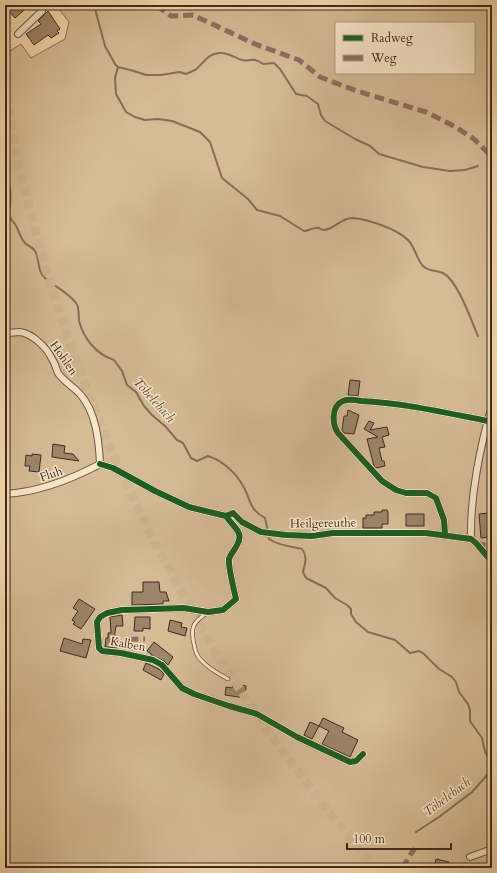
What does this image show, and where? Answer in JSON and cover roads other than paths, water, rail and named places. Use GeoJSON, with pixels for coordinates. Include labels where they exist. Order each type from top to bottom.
{"type":"FeatureCollection","features":[{"type":"Feature","properties":{"kind":"street"},"geometry":{"type":"LineString","coordinates":[[18,34],[42,11],[43,5]]}},
{"type":"Feature","properties":{"kind":"street","name":"Hohlen"},"geometry":{"type":"LineString","coordinates":[[5,334],[21,332],[32,337],[46,348],[58,373],[81,395],[96,425],[99,442],[100,464]]}},
{"type":"Feature","properties":{"kind":"street"},"geometry":{"type":"LineString","coordinates":[[445,534],[444,520],[436,498],[427,493],[406,493],[396,490],[382,481],[338,433],[335,428],[335,409],[337,405],[344,401],[377,401],[488,421]]}},
{"type":"Feature","properties":{"kind":"street"},"geometry":{"type":"LineString","coordinates":[[492,406],[477,476],[471,528],[471,539],[492,562]]}},
{"type":"Feature","properties":{"kind":"street","name":"Fluh"},"geometry":{"type":"LineString","coordinates":[[5,494],[21,494],[44,488],[70,479],[100,464]]}},
{"type":"Feature","properties":{"kind":"street","name":"Heilgereuthe"},"geometry":{"type":"LineString","coordinates":[[100,464],[113,468],[155,492],[189,507],[226,516],[233,514],[242,522],[261,532],[312,536],[333,532],[426,533],[445,534],[471,539]]}},
{"type":"Feature","properties":{"kind":"street","name":"Kalben"},"geometry":{"type":"LineString","coordinates":[[226,516],[237,528],[240,534],[238,544],[229,559],[229,566],[236,599],[223,610],[208,612],[184,608],[122,610],[107,613],[100,617],[97,622],[98,648],[102,651],[128,654],[153,660],[162,665],[182,688],[194,694],[257,714],[296,737],[350,762],[356,761],[363,754]]}},
{"type":"Feature","properties":{"kind":"street"},"geometry":{"type":"LineString","coordinates":[[470,857],[492,850]]}},
{"type":"Feature","properties":{"kind":"lane"},"geometry":{"type":"LineString","coordinates":[[208,612],[198,618],[194,625],[192,634],[194,648],[201,661],[213,671],[228,679]]}},
{"type":"Feature","properties":{"kind":"waterway"},"geometry":{"type":"LineString","coordinates":[[94,5],[105,46],[118,67],[115,78],[116,94],[126,112],[145,120],[158,119],[172,121],[200,132],[210,142],[222,178],[248,199],[257,210],[280,216],[304,231],[313,228],[323,230],[328,229],[348,218],[352,218],[366,220],[397,232],[408,240],[423,266],[428,269],[441,272],[449,277],[464,302],[478,336]]}},
{"type":"Feature","properties":{"kind":"waterway"},"geometry":{"type":"LineString","coordinates":[[118,67],[146,75],[161,75],[180,72],[186,74],[195,70],[210,56],[217,53],[224,53],[242,60],[256,60],[263,64],[274,63],[280,69],[296,94],[307,96],[318,104],[321,115],[325,121],[370,146],[379,154],[423,167],[450,171],[465,170],[478,166]]}},
{"type":"Feature","properties":{"kind":"waterway","name":"Töbelebach"},"geometry":{"type":"LineString","coordinates":[[5,176],[10,190],[9,214],[11,219],[23,241],[35,251],[42,275],[73,299],[77,305],[81,328],[88,340],[96,350],[114,360],[122,371],[127,385],[136,392],[144,406],[152,415],[165,426],[177,440],[183,443],[191,458],[197,461],[208,456],[221,462],[232,471],[244,488],[253,508],[265,518],[268,531]]}},
{"type":"Feature","properties":{"kind":"waterway","name":"Töbelebach"},"geometry":{"type":"LineString","coordinates":[[268,535],[269,539],[277,543],[302,549],[305,557],[303,572],[306,578],[326,588],[335,598],[347,605],[351,609],[351,614],[356,622],[368,632],[395,640],[410,653],[419,651],[423,653],[439,669],[452,677],[456,682],[459,692],[468,704],[470,710],[470,721],[482,738],[485,752],[491,763],[489,773],[472,792],[416,832]]}},
{"type":"Feature","properties":{"kind":"tunnel"},"geometry":{"type":"LineString","coordinates":[[5,81],[19,168],[46,270],[75,358],[108,444],[156,546],[219,658],[265,727],[333,818],[376,868]]}}]}
